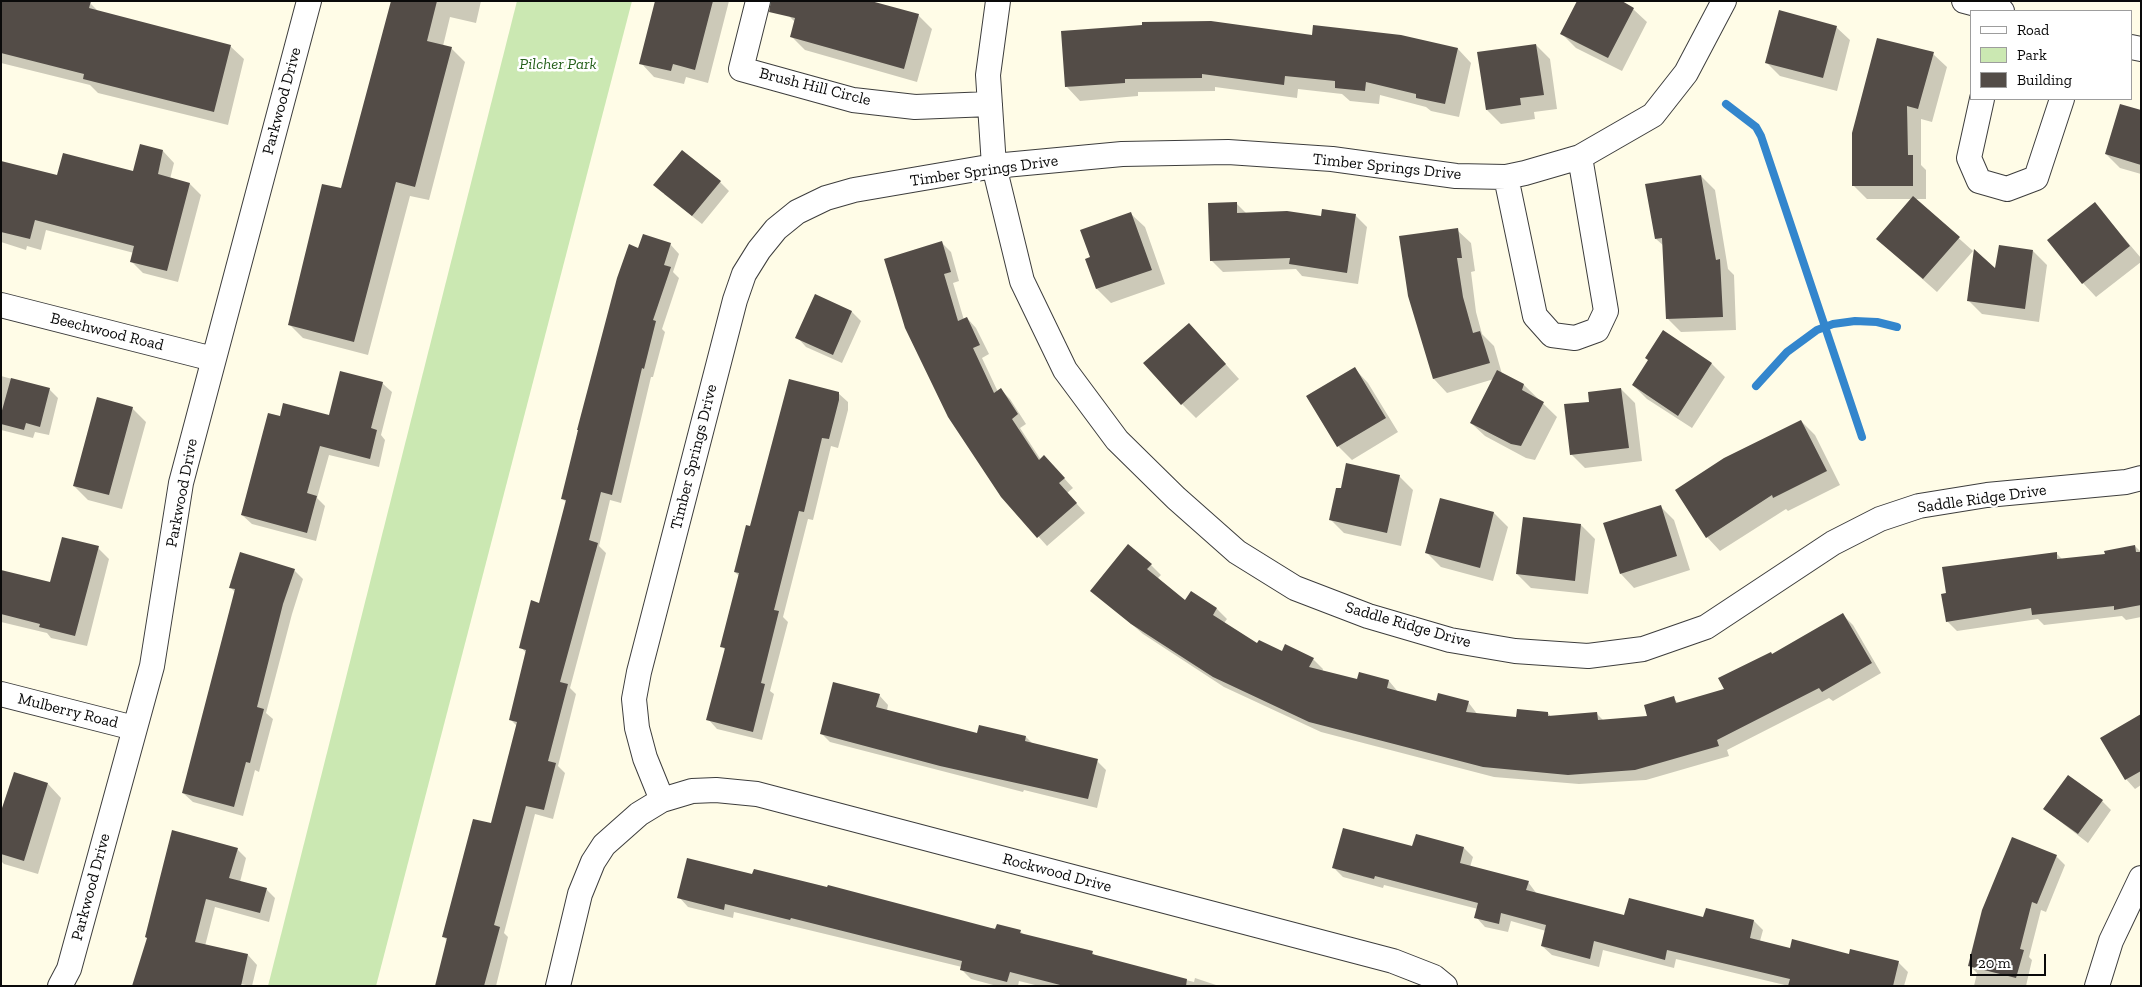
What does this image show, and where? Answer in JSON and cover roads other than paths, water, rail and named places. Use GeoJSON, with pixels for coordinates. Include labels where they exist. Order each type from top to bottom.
{"type":"FeatureCollection","features":[{"type":"Feature","properties":{"kind":"street","name":"Parkwood Drive"},"geometry":{"type":"LineString","coordinates":[[60,986],[68,969],[152,666],[181,483],[309,1]]}},
{"type":"Feature","properties":{"kind":"street","name":"Brush Hill Circle"},"geometry":{"type":"LineString","coordinates":[[758,1],[741,69],[854,100],[915,107],[990,104]]}},
{"type":"Feature","properties":{"kind":"street","name":"Saddle Ridge Drive"},"geometry":{"type":"LineString","coordinates":[[998,1],[988,75],[994,166],[1022,281],[1065,370],[1117,440],[1181,502],[1237,552],[1296,588],[1368,616],[1450,640],[1515,651],[1588,656],[1643,649],[1706,627],[1833,543],[1880,519],[1911,508],[1987,495],[2126,482],[2141,478]]}},
{"type":"Feature","properties":{"kind":"street","name":"Timber Springs Drive"},"geometry":{"type":"LineString","coordinates":[[662,800],[645,758],[636,728],[634,699],[735,300],[744,274],[758,250],[776,229],[797,212],[826,198],[854,190],[994,166],[1122,154],[1228,152],[1332,160],[1456,176],[1506,177],[1580,157],[1653,115],[1686,73],[1724,1]]}},
{"type":"Feature","properties":{"kind":"street"},"geometry":{"type":"LineString","coordinates":[[1964,1],[1998,10]]}},
{"type":"Feature","properties":{"kind":"street"},"geometry":{"type":"LineString","coordinates":[[1982,100],[1969,158],[1979,181],[2008,189],[2036,178],[2062,100]]}},
{"type":"Feature","properties":{"kind":"street"},"geometry":{"type":"LineString","coordinates":[[1506,177],[1535,316],[1552,335],[1575,338],[1596,330],[1606,310],[1580,157]]}},
{"type":"Feature","properties":{"kind":"street","name":"Beechwood Road"},"geometry":{"type":"LineString","coordinates":[[1,305],[213,359]]}},
{"type":"Feature","properties":{"kind":"street","name":"Mulberry Road"},"geometry":{"type":"LineString","coordinates":[[1,694],[134,728]]}},
{"type":"Feature","properties":{"kind":"street","name":"Rockwood Drive"},"geometry":{"type":"LineString","coordinates":[[558,986],[580,894],[593,862],[604,845],[638,814],[662,800],[692,791],[716,790],[758,794],[1393,960],[1434,978],[1445,986]]}},
{"type":"Feature","properties":{"kind":"street"},"geometry":{"type":"LineString","coordinates":[[2097,986],[2111,942],[2141,878]]}},
{"type":"Feature","properties":{"kind":"waterway"},"geometry":{"type":"LineString","coordinates":[[1726,104],[1756,127],[1761,136],[1862,437]]}},
{"type":"Feature","properties":{"kind":"waterway"},"geometry":{"type":"LineString","coordinates":[[1756,386],[1787,352],[1817,330],[1833,324],[1855,321],[1877,322],[1897,327]]}},
{"type":"Feature","properties":{"kind":"park label","name":"Pilcher Park"},"geometry":{"type":"Point","coordinates":[558,64]}}]}
